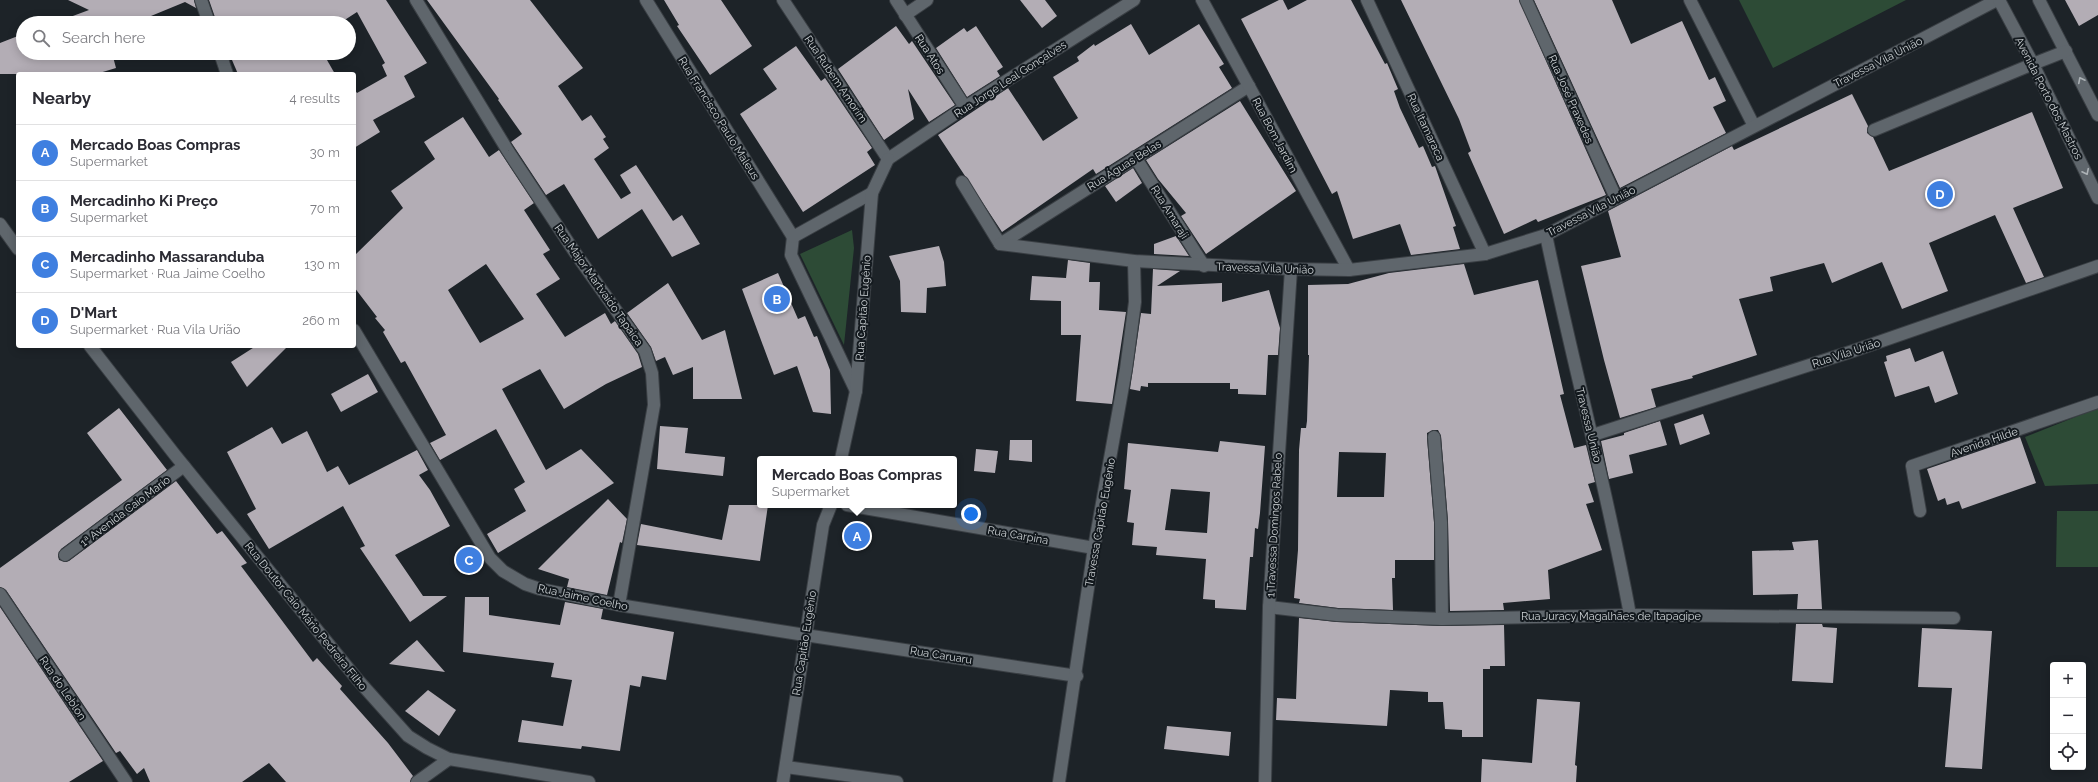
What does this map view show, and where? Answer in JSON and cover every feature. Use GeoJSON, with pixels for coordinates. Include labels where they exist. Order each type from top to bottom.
{"type":"FeatureCollection","features":[{"type":"Feature","properties":{"kind":"street"},"geometry":{"type":"LineString","coordinates":[[201,0],[207,16]]}},
{"type":"Feature","properties":{"kind":"street","name":"Rua Major Martvaido Tapaica"},"geometry":{"type":"LineString","coordinates":[[416,0],[508,151],[576,254],[645,351],[652,373],[654,405],[619,605]]}},
{"type":"Feature","properties":{"kind":"street","name":"Rua Francisco Paulo Maleus"},"geometry":{"type":"LineString","coordinates":[[646,0],[793,237]]}},
{"type":"Feature","properties":{"kind":"street","name":"Rua Rubem Amorim"},"geometry":{"type":"LineString","coordinates":[[783,0],[888,159]]}},
{"type":"Feature","properties":{"kind":"street","name":"Rua Atos"},"geometry":{"type":"LineString","coordinates":[[896,0],[965,107]]}},
{"type":"Feature","properties":{"kind":"street"},"geometry":{"type":"LineString","coordinates":[[905,15],[927,0]]}},
{"type":"Feature","properties":{"kind":"street","name":"Rua Jorge Leal Gonçalves"},"geometry":{"type":"LineString","coordinates":[[888,159],[965,107],[1134,0]]}},
{"type":"Feature","properties":{"kind":"street","name":"Rua Bom Jardim"},"geometry":{"type":"LineString","coordinates":[[1202,0],[1349,270]]}},
{"type":"Feature","properties":{"kind":"street","name":"Rua Itamaraca"},"geometry":{"type":"LineString","coordinates":[[1367,0],[1485,254]]}},
{"type":"Feature","properties":{"kind":"street","name":"Rua José Praxedes"},"geometry":{"type":"LineString","coordinates":[[1526,0],[1616,198]]}},
{"type":"Feature","properties":{"kind":"street"},"geometry":{"type":"LineString","coordinates":[[1690,0],[1754,126]]}},
{"type":"Feature","properties":{"kind":"street","name":"Travessa Vila União"},"geometry":{"type":"LineString","coordinates":[[1000,244],[1134,261],[1204,266],[1291,269],[1349,270],[1485,254],[1546,235],[1998,0]]}},
{"type":"Feature","properties":{"kind":"street","name":"Avenida Porto dos Mastros"},"geometry":{"type":"LineString","coordinates":[[1998,0],[2033,64],[2098,198]]}},
{"type":"Feature","properties":{"kind":"street"},"geometry":{"type":"LineString","coordinates":[[2039,0],[2098,115]]}},
{"type":"Feature","properties":{"kind":"street"},"geometry":{"type":"LineString","coordinates":[[1874,130],[2066,51]]}},
{"type":"Feature","properties":{"kind":"street"},"geometry":{"type":"LineString","coordinates":[[222,60],[226,72]]}},
{"type":"Feature","properties":{"kind":"street","name":"Rua Águas Belas"},"geometry":{"type":"LineString","coordinates":[[1000,244],[1249,86]]}},
{"type":"Feature","properties":{"kind":"street","name":"Rua Amaraji"},"geometry":{"type":"LineString","coordinates":[[1136,158],[1204,266]]}},
{"type":"Feature","properties":{"kind":"street","name":"Rua Capitão Eugênio"},"geometry":{"type":"LineString","coordinates":[[842,456],[856,391],[872,193],[888,159]]}},
{"type":"Feature","properties":{"kind":"street"},"geometry":{"type":"LineString","coordinates":[[962,182],[1000,244]]}},
{"type":"Feature","properties":{"kind":"street"},"geometry":{"type":"LineString","coordinates":[[856,391],[791,255],[793,237],[872,193]]}},
{"type":"Feature","properties":{"kind":"street"},"geometry":{"type":"LineString","coordinates":[[0,224],[16,246]]}},
{"type":"Feature","properties":{"kind":"street","name":"Travessa União"},"geometry":{"type":"LineString","coordinates":[[1546,235],[1565,327],[1593,435],[1617,544],[1630,615]]}},
{"type":"Feature","properties":{"kind":"street","name":"Travessa Capitão Eugênio"},"geometry":{"type":"LineString","coordinates":[[1059,782],[1094,548],[1127,362],[1135,302],[1134,261]]}},
{"type":"Feature","properties":{"kind":"street","name":"Rua Vila Urião"},"geometry":{"type":"LineString","coordinates":[[1593,435],[1853,351],[2098,266]]}},
{"type":"Feature","properties":{"kind":"street","name":"1 Travessa Domingos Rabelo"},"geometry":{"type":"LineString","coordinates":[[1264,782],[1269,607],[1291,269]]}},
{"type":"Feature","properties":{"kind":"street","name":"Rua Jaime Coelho"},"geometry":{"type":"LineString","coordinates":[[356,333],[490,558],[503,571],[525,584],[540,589],[619,605],[805,635]]}},
{"type":"Feature","properties":{"kind":"street","name":"Rua Doutor Caio Mário Pedreira Filho"},"geometry":{"type":"LineString","coordinates":[[92,348],[184,466],[357,679],[392,720],[408,736],[449,759],[589,782]]}},
{"type":"Feature","properties":{"kind":"street","name":"Avenida Hilde"},"geometry":{"type":"LineString","coordinates":[[1920,511],[1912,466],[2098,402]]}},
{"type":"Feature","properties":{"kind":"street"},"geometry":{"type":"LineString","coordinates":[[1434,437],[1441,522],[1442,619]]}},
{"type":"Feature","properties":{"kind":"street","name":"1ª Avenida Caio Mario"},"geometry":{"type":"LineString","coordinates":[[65,555],[184,466]]}},
{"type":"Feature","properties":{"kind":"street","name":"Rua Capitão Eugênio"},"geometry":{"type":"LineString","coordinates":[[783,782],[823,525],[830,508]]}},
{"type":"Feature","properties":{"kind":"street","name":"Rua Carpina"},"geometry":{"type":"LineString","coordinates":[[864,508],[1094,548]]}},
{"type":"Feature","properties":{"kind":"street","name":"Rua do Leblon"},"geometry":{"type":"LineString","coordinates":[[0,594],[126,782]]}},
{"type":"Feature","properties":{"kind":"street","name":"Rua Juracy Magalhães de Itapagipe"},"geometry":{"type":"LineString","coordinates":[[1269,607],[1337,614],[1442,619],[1630,615],[1954,618]]}},
{"type":"Feature","properties":{"kind":"street","name":"Rua Caruaru"},"geometry":{"type":"LineString","coordinates":[[805,635],[1076,676]]}},
{"type":"Feature","properties":{"kind":"street"},"geometry":{"type":"LineString","coordinates":[[421,781],[449,759]]}},
{"type":"Feature","properties":{"kind":"street"},"geometry":{"type":"LineString","coordinates":[[786,767],[898,782]]}},
{"type":"Feature","properties":{"kind":"green space"},"geometry":{"type":"Polygon","coordinates":[[[1739,0],[1906,0],[1773,68],[1739,0]]]}},
{"type":"Feature","properties":{"kind":"green space"},"geometry":{"type":"Polygon","coordinates":[[[852,230],[854,248],[844,345],[800,254],[852,230]]]}},
{"type":"Feature","properties":{"kind":"green space"},"geometry":{"type":"Polygon","coordinates":[[[2098,408],[2098,484],[2045,486],[2025,437],[2098,408]]]}},
{"type":"Feature","properties":{"kind":"green space"},"geometry":{"type":"Polygon","coordinates":[[[2057,511],[2098,511],[2098,567],[2056,567],[2057,511]]]}},
{"type":"Feature","properties":{"kind":"building"},"geometry":{"type":"Polygon","coordinates":[[[68,0],[194,0],[196,8],[185,2],[151,16],[73,16],[89,10],[68,0]]]}},
{"type":"Feature","properties":{"kind":"building"},"geometry":{"type":"Polygon","coordinates":[[[209,0],[386,0],[427,63],[404,76],[415,97],[373,120],[380,132],[356,147],[356,92],[357,93],[387,76],[382,65],[385,63],[357,12],[351,16],[215,16],[209,0]]]}},
{"type":"Feature","properties":{"kind":"building"},"geometry":{"type":"Polygon","coordinates":[[[427,0],[530,0],[583,68],[558,86],[582,121],[591,115],[606,137],[603,139],[609,148],[594,159],[621,199],[631,193],[620,175],[636,165],[673,221],[682,215],[700,244],[672,257],[642,209],[598,239],[564,184],[546,195],[511,142],[522,134],[498,100],[499,99],[427,0]]]}},
{"type":"Feature","properties":{"kind":"building"},"geometry":{"type":"Polygon","coordinates":[[[664,0],[721,0],[752,46],[710,75],[677,26],[679,25],[664,0]]]}},
{"type":"Feature","properties":{"kind":"building"},"geometry":{"type":"Polygon","coordinates":[[[1020,0],[1045,0],[1057,16],[1042,28],[1020,0]]]}},
{"type":"Feature","properties":{"kind":"building"},"geometry":{"type":"Polygon","coordinates":[[[1279,0],[1283,0],[1288,10],[1307,0],[1351,0],[1385,64],[1387,63],[1398,89],[1394,91],[1400,108],[1419,148],[1423,146],[1432,167],[1435,166],[1456,226],[1453,227],[1460,249],[1411,255],[1400,224],[1353,239],[1337,191],[1332,194],[1241,19],[1279,0]]]}},
{"type":"Feature","properties":{"kind":"building"},"geometry":{"type":"Polygon","coordinates":[[[1401,0],[1519,0],[1606,195],[1538,222],[1536,219],[1504,234],[1468,153],[1471,151],[1459,119],[1401,0]]]}},
{"type":"Feature","properties":{"kind":"building"},"geometry":{"type":"Polygon","coordinates":[[[1534,0],[1612,0],[1631,44],[1682,21],[1709,80],[1715,77],[1726,101],[1713,107],[1726,133],[1620,188],[1534,0]]]}},
{"type":"Feature","properties":{"kind":"building"},"geometry":{"type":"Polygon","coordinates":[[[2065,0],[2098,0],[2098,15],[2079,26],[2065,0]]]}},
{"type":"Feature","properties":{"kind":"building"},"geometry":{"type":"Polygon","coordinates":[[[1131,24],[1149,55],[1199,24],[1224,64],[1219,67],[1232,88],[1096,174],[1093,169],[1002,232],[938,135],[1008,88],[1043,141],[1078,118],[1053,77],[1079,61],[1077,57],[1094,44],[1095,46],[1131,24]]]}},
{"type":"Feature","properties":{"kind":"building"},"geometry":{"type":"Polygon","coordinates":[[[896,26],[909,44],[912,41],[955,105],[929,122],[908,89],[914,119],[884,140],[838,69],[896,26]]]}},
{"type":"Feature","properties":{"kind":"building"},"geometry":{"type":"Polygon","coordinates":[[[976,26],[1003,67],[997,71],[1000,76],[967,97],[936,48],[964,28],[967,32],[976,26]]]}},
{"type":"Feature","properties":{"kind":"building"},"geometry":{"type":"Polygon","coordinates":[[[16,37],[16,60],[114,60],[116,68],[103,72],[16,72],[16,74],[0,74],[0,43],[16,37]]]}},
{"type":"Feature","properties":{"kind":"building"},"geometry":{"type":"Polygon","coordinates":[[[796,46],[821,81],[825,78],[872,148],[867,152],[875,165],[803,212],[740,114],[777,89],[763,69],[796,46]]]}},
{"type":"Feature","properties":{"kind":"building"},"geometry":{"type":"Polygon","coordinates":[[[232,60],[327,60],[334,72],[237,72],[232,60]]]}},
{"type":"Feature","properties":{"kind":"building"},"geometry":{"type":"Polygon","coordinates":[[[1852,94],[1868,126],[1867,133],[1873,137],[1889,171],[2032,112],[2063,188],[2013,208],[2044,277],[2026,283],[1995,215],[1929,243],[1948,291],[1902,309],[1882,262],[1832,283],[1824,263],[1770,277],[1773,291],[1739,299],[1757,355],[1692,376],[1693,378],[1651,389],[1656,407],[1620,418],[1581,266],[1621,257],[1608,211],[1732,146],[1734,150],[1852,94]]]}},
{"type":"Feature","properties":{"kind":"building"},"geometry":{"type":"Polygon","coordinates":[[[1240,101],[1296,191],[1206,254],[1181,216],[1186,213],[1158,179],[1146,160],[1240,101]]]}},
{"type":"Feature","properties":{"kind":"building"},"geometry":{"type":"Polygon","coordinates":[[[463,117],[489,157],[499,150],[534,203],[524,210],[550,250],[543,254],[560,279],[536,294],[565,337],[605,313],[611,324],[615,321],[638,354],[642,367],[606,384],[564,409],[540,369],[502,389],[546,470],[581,449],[614,483],[498,553],[487,534],[526,511],[514,489],[525,482],[496,429],[440,460],[430,443],[446,435],[405,361],[401,363],[383,332],[385,330],[356,290],[356,254],[403,208],[391,191],[435,159],[424,142],[463,117]],[[486,264],[448,290],[480,343],[524,319],[486,264]]]}},
{"type":"Feature","properties":{"kind":"building"},"geometry":{"type":"Polygon","coordinates":[[[1133,168],[1142,183],[1116,202],[1105,186],[1133,168]]]}},
{"type":"Feature","properties":{"kind":"building"},"geometry":{"type":"Polygon","coordinates":[[[1176,236],[1189,256],[1154,254],[1154,244],[1176,236]]]}},
{"type":"Feature","properties":{"kind":"building"},"geometry":{"type":"Polygon","coordinates":[[[939,246],[944,262],[946,286],[927,288],[926,313],[901,312],[900,281],[889,256],[939,246]]]}},
{"type":"Feature","properties":{"kind":"building"},"geometry":{"type":"Polygon","coordinates":[[[1068,260],[1090,263],[1089,282],[1100,282],[1099,310],[1126,312],[1112,404],[1076,401],[1081,335],[1061,335],[1061,301],[1030,300],[1032,276],[1066,278],[1068,260]]]}},
{"type":"Feature","properties":{"kind":"building"},"geometry":{"type":"Polygon","coordinates":[[[1464,264],[1474,295],[1538,280],[1564,394],[1560,395],[1574,448],[1586,445],[1595,482],[1588,484],[1594,502],[1586,504],[1602,550],[1548,570],[1550,599],[1503,603],[1504,610],[1450,611],[1448,521],[1441,436],[1438,430],[1433,430],[1427,433],[1434,522],[1434,560],[1395,560],[1395,578],[1392,578],[1393,610],[1338,608],[1299,603],[1300,599],[1294,598],[1298,550],[1299,450],[1301,428],[1306,428],[1307,421],[1309,355],[1308,285],[1348,284],[1389,273],[1464,264]],[[1339,452],[1337,497],[1384,497],[1386,453],[1339,452]]]}},
{"type":"Feature","properties":{"kind":"building"},"geometry":{"type":"Polygon","coordinates":[[[1153,269],[1180,271],[1157,286],[1222,283],[1222,302],[1269,290],[1280,328],[1278,355],[1268,355],[1266,395],[1238,394],[1238,389],[1230,389],[1230,383],[1148,383],[1148,387],[1141,386],[1140,391],[1130,389],[1141,313],[1151,314],[1153,269]]]}},
{"type":"Feature","properties":{"kind":"building"},"geometry":{"type":"Polygon","coordinates":[[[778,273],[798,319],[805,316],[814,337],[817,336],[830,370],[831,414],[813,412],[797,366],[774,375],[742,289],[778,273]]]}},
{"type":"Feature","properties":{"kind":"building"},"geometry":{"type":"Polygon","coordinates":[[[668,283],[702,340],[725,330],[742,399],[693,399],[693,367],[673,375],[665,357],[656,361],[651,347],[627,313],[668,283]]]}},
{"type":"Feature","properties":{"kind":"building"},"geometry":{"type":"Polygon","coordinates":[[[253,348],[286,348],[247,387],[231,362],[253,348]]]}},
{"type":"Feature","properties":{"kind":"building"},"geometry":{"type":"Polygon","coordinates":[[[1910,348],[1915,362],[1943,351],[1958,394],[1935,403],[1929,386],[1895,397],[1884,362],[1887,361],[1886,356],[1910,348]]]}},
{"type":"Feature","properties":{"kind":"building"},"geometry":{"type":"Polygon","coordinates":[[[368,374],[378,392],[341,412],[331,394],[368,374]]]}},
{"type":"Feature","properties":{"kind":"building"},"geometry":{"type":"Polygon","coordinates":[[[119,408],[167,470],[61,549],[58,556],[59,560],[66,562],[69,561],[176,481],[217,534],[222,531],[247,563],[241,566],[313,662],[317,658],[342,686],[340,689],[388,743],[413,776],[410,782],[286,782],[269,763],[242,782],[150,782],[144,768],[137,774],[120,751],[116,753],[6,590],[0,587],[0,568],[122,480],[87,433],[119,408]]]}},
{"type":"Feature","properties":{"kind":"building"},"geometry":{"type":"Polygon","coordinates":[[[1703,414],[1710,434],[1680,445],[1674,424],[1703,414]]]}},
{"type":"Feature","properties":{"kind":"building"},"geometry":{"type":"Polygon","coordinates":[[[1660,421],[1667,445],[1629,455],[1633,473],[1609,479],[1601,441],[1624,435],[1624,433],[1660,421]]]}},
{"type":"Feature","properties":{"kind":"building"},"geometry":{"type":"Polygon","coordinates":[[[660,426],[688,428],[685,453],[725,457],[723,476],[657,469],[660,426]]]}},
{"type":"Feature","properties":{"kind":"building"},"geometry":{"type":"Polygon","coordinates":[[[272,427],[282,444],[307,431],[327,472],[338,466],[349,485],[417,450],[428,470],[419,475],[430,490],[450,526],[395,555],[423,596],[447,596],[410,622],[360,548],[365,546],[343,506],[269,549],[247,514],[256,509],[227,452],[272,427]]]}},
{"type":"Feature","properties":{"kind":"building"},"geometry":{"type":"Polygon","coordinates":[[[2020,437],[2036,483],[1962,509],[1959,501],[1947,505],[1945,498],[1938,501],[1927,469],[2020,437]]]}},
{"type":"Feature","properties":{"kind":"building"},"geometry":{"type":"Polygon","coordinates":[[[1010,440],[1032,440],[1032,462],[1009,460],[1010,440]]]}},
{"type":"Feature","properties":{"kind":"building"},"geometry":{"type":"Polygon","coordinates":[[[1220,441],[1265,446],[1260,513],[1258,529],[1255,528],[1253,557],[1250,557],[1246,610],[1215,608],[1215,600],[1203,599],[1206,559],[1156,555],[1157,547],[1132,545],[1134,523],[1127,522],[1131,490],[1124,489],[1128,443],[1218,452],[1220,441]],[[1171,489],[1165,530],[1207,533],[1210,492],[1171,489]]]}},
{"type":"Feature","properties":{"kind":"building"},"geometry":{"type":"Polygon","coordinates":[[[976,449],[998,451],[995,473],[974,471],[976,449]]]}},
{"type":"Feature","properties":{"kind":"building"},"geometry":{"type":"Polygon","coordinates":[[[608,499],[627,519],[622,543],[620,542],[607,595],[567,587],[569,579],[538,569],[608,499]]]}},
{"type":"Feature","properties":{"kind":"building"},"geometry":{"type":"Polygon","coordinates":[[[729,505],[757,505],[757,508],[768,508],[760,561],[637,545],[641,524],[722,540],[729,505]]]}},
{"type":"Feature","properties":{"kind":"building"},"geometry":{"type":"Polygon","coordinates":[[[1818,540],[1822,609],[1797,609],[1798,594],[1753,595],[1752,551],[1794,550],[1792,542],[1818,540]]]}},
{"type":"Feature","properties":{"kind":"building"},"geometry":{"type":"Polygon","coordinates":[[[465,597],[489,597],[489,615],[560,625],[565,602],[603,609],[601,619],[674,632],[666,680],[642,676],[640,687],[630,685],[620,751],[582,746],[581,749],[518,742],[522,720],[563,726],[572,680],[551,677],[554,663],[463,652],[465,597]]]}},
{"type":"Feature","properties":{"kind":"building"},"geometry":{"type":"Polygon","coordinates":[[[0,607],[103,761],[69,782],[0,782],[0,607]]]}},
{"type":"Feature","properties":{"kind":"building"},"geometry":{"type":"Polygon","coordinates":[[[1299,618],[1337,622],[1442,626],[1504,625],[1505,666],[1490,666],[1490,669],[1483,669],[1483,737],[1462,737],[1462,730],[1445,729],[1443,702],[1428,702],[1428,692],[1390,690],[1387,726],[1276,720],[1277,698],[1296,699],[1299,618]]]}},
{"type":"Feature","properties":{"kind":"building"},"geometry":{"type":"Polygon","coordinates":[[[1796,624],[1822,624],[1823,627],[1837,628],[1833,683],[1792,681],[1796,624]]]}},
{"type":"Feature","properties":{"kind":"building"},"geometry":{"type":"Polygon","coordinates":[[[1922,628],[1992,631],[1982,769],[1945,767],[1952,688],[1918,687],[1922,628]]]}},
{"type":"Feature","properties":{"kind":"building"},"geometry":{"type":"Polygon","coordinates":[[[417,640],[445,672],[389,664],[417,640]]]}},
{"type":"Feature","properties":{"kind":"building"},"geometry":{"type":"Polygon","coordinates":[[[428,690],[456,710],[439,736],[405,711],[428,690]]]}},
{"type":"Feature","properties":{"kind":"building"},"geometry":{"type":"Polygon","coordinates":[[[1537,699],[1580,702],[1575,765],[1577,766],[1576,782],[1481,782],[1482,759],[1532,763],[1537,699]]]}},
{"type":"Feature","properties":{"kind":"building"},"geometry":{"type":"Polygon","coordinates":[[[1167,726],[1231,732],[1229,756],[1164,749],[1167,726]]]}},
{"type":"Feature","properties":{"kind":"place","name":"D'Mart"},"geometry":{"type":"Point","coordinates":[1940,194]}},
{"type":"Feature","properties":{"kind":"place","name":"Mercadinho Ki Preço"},"geometry":{"type":"Point","coordinates":[777,299]}},
{"type":"Feature","properties":{"kind":"place","name":"Mercado Boas Compras"},"geometry":{"type":"Point","coordinates":[857,536]}},
{"type":"Feature","properties":{"kind":"place","name":"Mercadinho Massaranduba"},"geometry":{"type":"Point","coordinates":[469,560]}}]}
